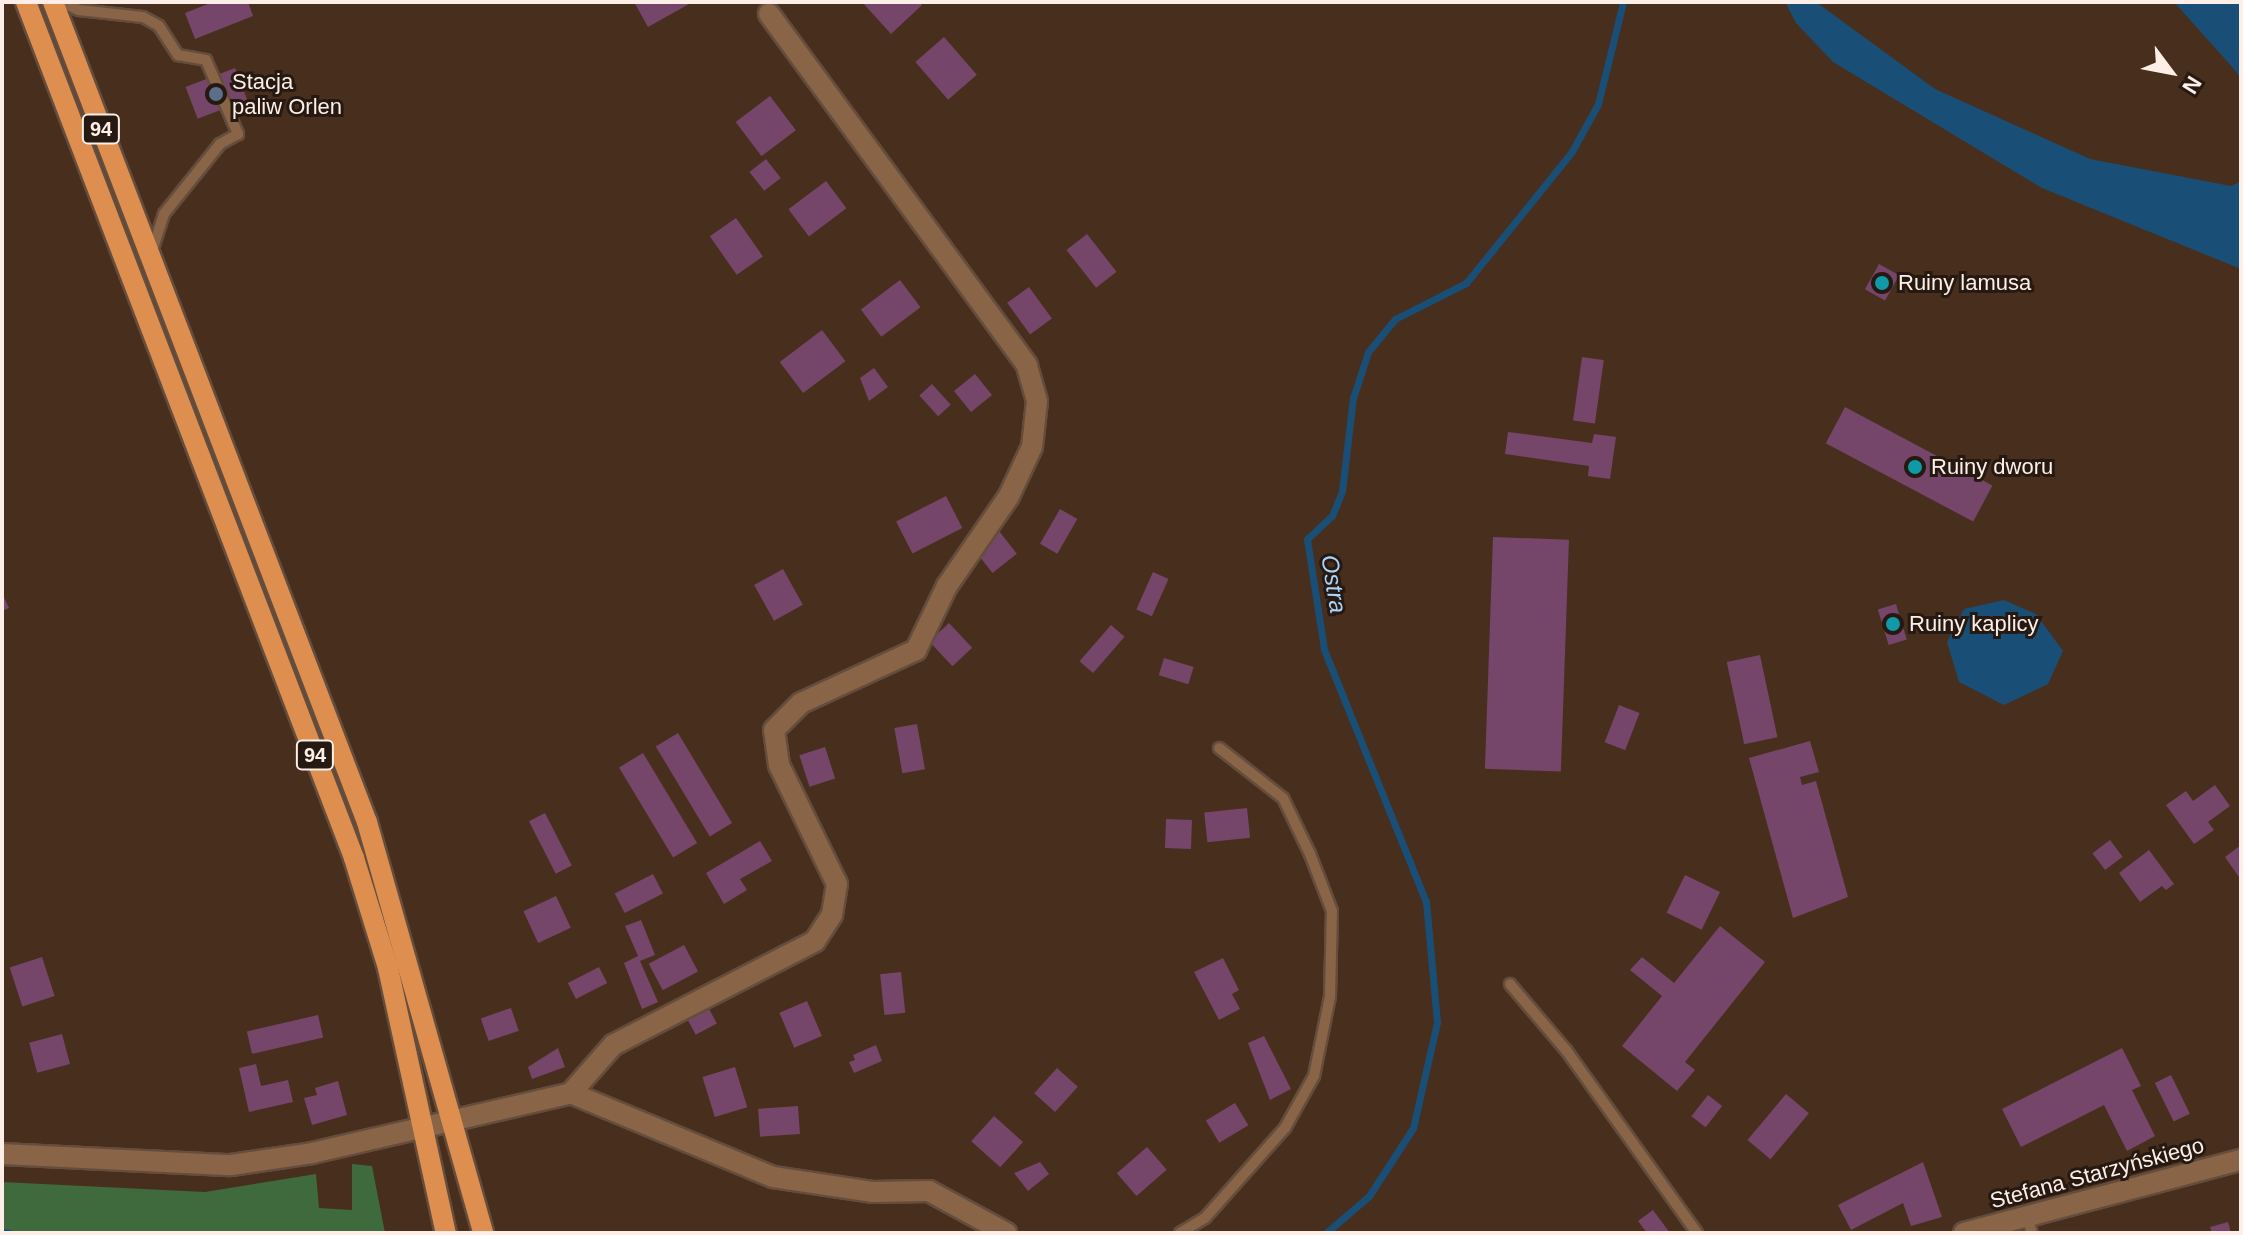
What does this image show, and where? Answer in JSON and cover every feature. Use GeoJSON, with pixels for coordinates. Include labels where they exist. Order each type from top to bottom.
{"type":"FeatureCollection","features":[{"type":"Feature","properties":{"kind":"main road","name":"94"},"geometry":{"type":"LineString","coordinates":[[26,2],[354,858],[388,968],[426,1127],[446,1233]]}},
{"type":"Feature","properties":{"kind":"main road","name":"94"},"geometry":{"type":"LineString","coordinates":[[53,2],[367,822],[483,1233]]}},
{"type":"Feature","properties":{"kind":"street"},"geometry":{"type":"LineString","coordinates":[[2,1154],[231,1165],[426,1127],[571,1093],[613,1045],[815,941],[832,915],[837,884],[779,765],[774,730],[801,703],[916,650],[947,586],[1009,496],[1032,447],[1037,401],[1027,365],[763,8]]}},
{"type":"Feature","properties":{"kind":"street"},"geometry":{"type":"LineString","coordinates":[[571,1093],[773,1177],[872,1192],[929,1191],[1006,1233]]}},
{"type":"Feature","properties":{"kind":"street","name":"Stefana Starzyńskiego"},"geometry":{"type":"LineString","coordinates":[[1964,1233],[2029,1224],[2241,1160]]}},
{"type":"Feature","properties":{"kind":"lane"},"geometry":{"type":"LineString","coordinates":[[61,2],[79,10],[143,17],[159,26],[178,55],[206,60],[238,134],[220,144],[164,214],[150,256]]}},
{"type":"Feature","properties":{"kind":"lane"},"geometry":{"type":"LineString","coordinates":[[1180,1233],[1205,1218],[1285,1128],[1314,1076],[1330,997],[1332,911],[1310,854],[1283,798],[1219,748]]}},
{"type":"Feature","properties":{"kind":"lane"},"geometry":{"type":"LineString","coordinates":[[1510,984],[1566,1050],[1697,1233]]}},
{"type":"Feature","properties":{"kind":"green space"},"geometry":{"type":"Polygon","coordinates":[[[352,1164],[372,1166],[385,1233],[2,1233],[2,1182],[205,1192],[316,1174],[319,1208],[352,1210],[352,1164]]]}},
{"type":"Feature","properties":{"kind":"water"},"geometry":{"type":"Polygon","coordinates":[[[1785,2],[1816,2],[1935,89],[2090,159],[2231,186],[2241,181],[2241,269],[2042,188],[1833,62],[1796,23],[1785,2]]]}},
{"type":"Feature","properties":{"kind":"water"},"geometry":{"type":"Polygon","coordinates":[[[2174,2],[2241,2],[2241,79],[2234,69],[2174,2]]]}},
{"type":"Feature","properties":{"kind":"water"},"geometry":{"type":"Polygon","coordinates":[[[2004,600],[2036,614],[2063,651],[2048,684],[2004,705],[1959,682],[1947,642],[1964,609],[2004,600]]]}},
{"type":"Feature","properties":{"kind":"building"},"geometry":{"type":"Polygon","coordinates":[[[213,2],[248,2],[253,16],[195,39],[185,13],[213,2]]]}},
{"type":"Feature","properties":{"kind":"building"},"geometry":{"type":"Polygon","coordinates":[[[634,2],[688,2],[689,4],[648,27],[634,2]]]}},
{"type":"Feature","properties":{"kind":"building"},"geometry":{"type":"Polygon","coordinates":[[[862,2],[918,2],[922,5],[891,34],[862,2]]]}},
{"type":"Feature","properties":{"kind":"building"},"geometry":{"type":"Polygon","coordinates":[[[944,37],[977,75],[948,100],[915,62],[944,37]]]}},
{"type":"Feature","properties":{"kind":"building","name":"Stacja paliw Orlen"},"geometry":{"type":"Polygon","coordinates":[[[235,68],[247,100],[198,119],[186,87],[235,68]]]}},
{"type":"Feature","properties":{"kind":"building"},"geometry":{"type":"Polygon","coordinates":[[[770,96],[796,130],[762,156],[736,122],[770,96]]]}},
{"type":"Feature","properties":{"kind":"building"},"geometry":{"type":"Polygon","coordinates":[[[766,159],[781,178],[764,191],[749,172],[766,159]]]}},
{"type":"Feature","properties":{"kind":"building"},"geometry":{"type":"Polygon","coordinates":[[[826,181],[846,208],[809,236],[788,209],[826,181]]]}},
{"type":"Feature","properties":{"kind":"building"},"geometry":{"type":"Polygon","coordinates":[[[736,218],[763,257],[737,275],[710,236],[736,218]]]}},
{"type":"Feature","properties":{"kind":"building"},"geometry":{"type":"Polygon","coordinates":[[[1087,234],[1117,272],[1096,288],[1067,250],[1087,234]]]}},
{"type":"Feature","properties":{"kind":"building","name":"Ruiny lamusa"},"geometry":{"type":"Polygon","coordinates":[[[1879,264],[1899,275],[1885,301],[1865,289],[1879,264]]]}},
{"type":"Feature","properties":{"kind":"building"},"geometry":{"type":"Polygon","coordinates":[[[900,280],[920,307],[881,337],[861,309],[900,280]]]}},
{"type":"Feature","properties":{"kind":"building"},"geometry":{"type":"Polygon","coordinates":[[[1029,287],[1052,319],[1030,334],[1007,303],[1029,287]]]}},
{"type":"Feature","properties":{"kind":"building"},"geometry":{"type":"Polygon","coordinates":[[[822,330],[845,361],[803,393],[780,362],[822,330]]]}},
{"type":"Feature","properties":{"kind":"building"},"geometry":{"type":"Polygon","coordinates":[[[1582,357],[1604,360],[1595,423],[1573,420],[1582,357]]]}},
{"type":"Feature","properties":{"kind":"building"},"geometry":{"type":"Polygon","coordinates":[[[874,368],[888,387],[869,401],[860,378],[874,368]]]}},
{"type":"Feature","properties":{"kind":"building"},"geometry":{"type":"Polygon","coordinates":[[[975,374],[992,395],[971,412],[954,391],[975,374]]]}},
{"type":"Feature","properties":{"kind":"building"},"geometry":{"type":"Polygon","coordinates":[[[932,384],[951,405],[938,416],[919,395],[932,384]]]}},
{"type":"Feature","properties":{"kind":"building","name":"Ruiny dworu"},"geometry":{"type":"Polygon","coordinates":[[[1845,407],[1992,485],[1973,522],[1826,443],[1845,407]]]}},
{"type":"Feature","properties":{"kind":"building"},"geometry":{"type":"Polygon","coordinates":[[[1508,432],[1592,443],[1594,434],[1616,437],[1610,479],[1588,476],[1589,466],[1505,454],[1508,432]]]}},
{"type":"Feature","properties":{"kind":"building"},"geometry":{"type":"Polygon","coordinates":[[[946,496],[962,528],[912,553],[896,521],[946,496]]]}},
{"type":"Feature","properties":{"kind":"building"},"geometry":{"type":"Polygon","coordinates":[[[1060,509],[1077,519],[1057,554],[1040,544],[1060,509]]]}},
{"type":"Feature","properties":{"kind":"building"},"geometry":{"type":"Polygon","coordinates":[[[999,531],[1017,554],[992,573],[975,550],[999,531]]]}},
{"type":"Feature","properties":{"kind":"building"},"geometry":{"type":"Polygon","coordinates":[[[1493,537],[1569,540],[1561,772],[1485,769],[1493,537]]]}},
{"type":"Feature","properties":{"kind":"building"},"geometry":{"type":"Polygon","coordinates":[[[783,569],[803,605],[774,621],[754,585],[783,569]]]}},
{"type":"Feature","properties":{"kind":"building"},"geometry":{"type":"Polygon","coordinates":[[[1153,572],[1169,579],[1152,616],[1136,609],[1153,572]]]}},
{"type":"Feature","properties":{"kind":"building"},"geometry":{"type":"Polygon","coordinates":[[[2,593],[9,608],[2,611],[2,593]]]}},
{"type":"Feature","properties":{"kind":"building","name":"Ruiny kaplicy"},"geometry":{"type":"Polygon","coordinates":[[[1896,604],[1907,639],[1889,645],[1878,610],[1896,604]]]}},
{"type":"Feature","properties":{"kind":"building"},"geometry":{"type":"Polygon","coordinates":[[[949,623],[972,648],[952,666],[929,641],[949,623]]]}},
{"type":"Feature","properties":{"kind":"building"},"geometry":{"type":"Polygon","coordinates":[[[1111,625],[1125,637],[1093,673],[1080,661],[1111,625]]]}},
{"type":"Feature","properties":{"kind":"building"},"geometry":{"type":"Polygon","coordinates":[[[1760,655],[1777,737],[1744,744],[1727,662],[1760,655]]]}},
{"type":"Feature","properties":{"kind":"building"},"geometry":{"type":"Polygon","coordinates":[[[1164,658],[1194,667],[1188,684],[1159,675],[1164,658]]]}},
{"type":"Feature","properties":{"kind":"building"},"geometry":{"type":"Polygon","coordinates":[[[1619,705],[1640,713],[1625,750],[1605,742],[1619,705]]]}},
{"type":"Feature","properties":{"kind":"building"},"geometry":{"type":"Polygon","coordinates":[[[917,724],[925,769],[902,773],[894,728],[917,724]]]}},
{"type":"Feature","properties":{"kind":"building"},"geometry":{"type":"Polygon","coordinates":[[[678,733],[732,823],[710,836],[656,746],[678,733]]]}},
{"type":"Feature","properties":{"kind":"building"},"geometry":{"type":"Polygon","coordinates":[[[1810,741],[1819,772],[1800,777],[1802,785],[1816,781],[1848,897],[1793,918],[1749,758],[1810,741]]]}},
{"type":"Feature","properties":{"kind":"building"},"geometry":{"type":"Polygon","coordinates":[[[825,747],[835,778],[810,787],[799,755],[825,747]]]}},
{"type":"Feature","properties":{"kind":"building"},"geometry":{"type":"Polygon","coordinates":[[[643,753],[697,843],[673,857],[619,767],[643,753]]]}},
{"type":"Feature","properties":{"kind":"building"},"geometry":{"type":"Polygon","coordinates":[[[2215,785],[2230,806],[2208,822],[2214,830],[2194,844],[2166,805],[2186,791],[2193,801],[2215,785]]]}},
{"type":"Feature","properties":{"kind":"building"},"geometry":{"type":"Polygon","coordinates":[[[1247,808],[1250,838],[1207,842],[1204,812],[1247,808]]]}},
{"type":"Feature","properties":{"kind":"building"},"geometry":{"type":"Polygon","coordinates":[[[545,813],[572,866],[556,874],[529,821],[545,813]]]}},
{"type":"Feature","properties":{"kind":"building"},"geometry":{"type":"Polygon","coordinates":[[[1166,819],[1192,820],[1191,849],[1165,848],[1166,819]]]}},
{"type":"Feature","properties":{"kind":"building"},"geometry":{"type":"Polygon","coordinates":[[[2110,840],[2123,857],[2105,870],[2092,853],[2110,840]]]}},
{"type":"Feature","properties":{"kind":"building"},"geometry":{"type":"Polygon","coordinates":[[[760,841],[772,861],[740,879],[747,890],[724,904],[706,873],[760,841]]]}},
{"type":"Feature","properties":{"kind":"building"},"geometry":{"type":"Polygon","coordinates":[[[2241,845],[2241,880],[2225,857],[2241,845]]]}},
{"type":"Feature","properties":{"kind":"building"},"geometry":{"type":"Polygon","coordinates":[[[2149,850],[2174,884],[2166,890],[2162,886],[2140,902],[2119,873],[2149,850]]]}},
{"type":"Feature","properties":{"kind":"building"},"geometry":{"type":"Polygon","coordinates":[[[653,874],[663,894],[625,913],[615,894],[653,874]]]}},
{"type":"Feature","properties":{"kind":"building"},"geometry":{"type":"Polygon","coordinates":[[[1685,875],[1720,892],[1702,930],[1667,913],[1685,875]]]}},
{"type":"Feature","properties":{"kind":"building"},"geometry":{"type":"Polygon","coordinates":[[[556,896],[571,928],[538,943],[523,911],[556,896]]]}},
{"type":"Feature","properties":{"kind":"building"},"geometry":{"type":"Polygon","coordinates":[[[641,920],[655,955],[640,961],[658,1002],[642,1009],[624,963],[638,956],[625,926],[641,920]]]}},
{"type":"Feature","properties":{"kind":"building"},"geometry":{"type":"Polygon","coordinates":[[[1720,926],[1765,962],[1685,1062],[1695,1070],[1677,1091],[1622,1046],[1662,996],[1630,970],[1642,957],[1674,983],[1720,926]]]}},
{"type":"Feature","properties":{"kind":"building"},"geometry":{"type":"Polygon","coordinates":[[[684,945],[698,971],[663,990],[649,964],[684,945]]]}},
{"type":"Feature","properties":{"kind":"building"},"geometry":{"type":"Polygon","coordinates":[[[42,957],[55,996],[22,1006],[10,968],[42,957]]]}},
{"type":"Feature","properties":{"kind":"building"},"geometry":{"type":"Polygon","coordinates":[[[1223,958],[1239,990],[1232,994],[1240,1009],[1219,1020],[1194,972],[1223,958]]]}},
{"type":"Feature","properties":{"kind":"building"},"geometry":{"type":"Polygon","coordinates":[[[599,967],[607,983],[576,999],[568,983],[599,967]]]}},
{"type":"Feature","properties":{"kind":"building"},"geometry":{"type":"Polygon","coordinates":[[[901,972],[905,1013],[884,1015],[880,974],[901,972]]]}},
{"type":"Feature","properties":{"kind":"building"},"geometry":{"type":"Polygon","coordinates":[[[807,1001],[822,1036],[794,1048],[779,1013],[807,1001]]]}},
{"type":"Feature","properties":{"kind":"building"},"geometry":{"type":"Polygon","coordinates":[[[707,1005],[717,1024],[696,1035],[686,1016],[707,1005]]]}},
{"type":"Feature","properties":{"kind":"building"},"geometry":{"type":"Polygon","coordinates":[[[511,1008],[519,1031],[489,1041],[481,1018],[511,1008]]]}},
{"type":"Feature","properties":{"kind":"building"},"geometry":{"type":"Polygon","coordinates":[[[318,1015],[323,1037],[252,1054],[247,1031],[318,1015]]]}},
{"type":"Feature","properties":{"kind":"building"},"geometry":{"type":"Polygon","coordinates":[[[62,1034],[70,1064],[37,1073],[29,1043],[62,1034]]]}},
{"type":"Feature","properties":{"kind":"building"},"geometry":{"type":"Polygon","coordinates":[[[1264,1036],[1291,1089],[1270,1100],[1248,1043],[1264,1036]]]}},
{"type":"Feature","properties":{"kind":"building"},"geometry":{"type":"Polygon","coordinates":[[[876,1045],[882,1061],[854,1073],[849,1062],[855,1060],[853,1055],[876,1045]]]}},
{"type":"Feature","properties":{"kind":"building"},"geometry":{"type":"Polygon","coordinates":[[[558,1048],[565,1067],[532,1079],[528,1067],[558,1048]]]}},
{"type":"Feature","properties":{"kind":"building"},"geometry":{"type":"Polygon","coordinates":[[[2122,1048],[2141,1086],[2132,1090],[2155,1136],[2127,1151],[2104,1105],[2021,1147],[2002,1109],[2122,1048]]]}},
{"type":"Feature","properties":{"kind":"building"},"geometry":{"type":"Polygon","coordinates":[[[256,1064],[261,1086],[288,1080],[293,1102],[249,1112],[239,1068],[256,1064]]]}},
{"type":"Feature","properties":{"kind":"building"},"geometry":{"type":"Polygon","coordinates":[[[735,1067],[747,1107],[715,1117],[702,1077],[735,1067]]]}},
{"type":"Feature","properties":{"kind":"building"},"geometry":{"type":"Polygon","coordinates":[[[1057,1068],[1078,1087],[1055,1112],[1034,1093],[1057,1068]]]}},
{"type":"Feature","properties":{"kind":"building"},"geometry":{"type":"Polygon","coordinates":[[[2171,1075],[2190,1114],[2174,1122],[2155,1083],[2171,1075]]]}},
{"type":"Feature","properties":{"kind":"building"},"geometry":{"type":"Polygon","coordinates":[[[338,1081],[347,1115],[312,1125],[304,1098],[317,1095],[315,1088],[338,1081]]]}},
{"type":"Feature","properties":{"kind":"building"},"geometry":{"type":"Polygon","coordinates":[[[1786,1094],[1809,1113],[1770,1159],[1747,1140],[1786,1094]]]}},
{"type":"Feature","properties":{"kind":"building"},"geometry":{"type":"Polygon","coordinates":[[[1708,1095],[1722,1106],[1706,1127],[1691,1116],[1708,1095]]]}},
{"type":"Feature","properties":{"kind":"building"},"geometry":{"type":"Polygon","coordinates":[[[1235,1103],[1248,1125],[1219,1143],[1206,1121],[1235,1103]]]}},
{"type":"Feature","properties":{"kind":"building"},"geometry":{"type":"Polygon","coordinates":[[[798,1106],[800,1134],[760,1137],[758,1109],[798,1106]]]}},
{"type":"Feature","properties":{"kind":"building"},"geometry":{"type":"Polygon","coordinates":[[[994,1116],[1023,1142],[1000,1167],[971,1141],[994,1116]]]}},
{"type":"Feature","properties":{"kind":"building"},"geometry":{"type":"Polygon","coordinates":[[[1147,1147],[1167,1170],[1136,1196],[1117,1173],[1147,1147]]]}},
{"type":"Feature","properties":{"kind":"building"},"geometry":{"type":"Polygon","coordinates":[[[1040,1162],[1049,1174],[1028,1191],[1014,1173],[1040,1162]]]}},
{"type":"Feature","properties":{"kind":"building"},"geometry":{"type":"Polygon","coordinates":[[[1923,1162],[1942,1217],[1911,1226],[1903,1203],[1851,1230],[1838,1205],[1923,1162]]]}},
{"type":"Feature","properties":{"kind":"building"},"geometry":{"type":"Polygon","coordinates":[[[1653,1210],[1670,1233],[1647,1233],[1638,1221],[1653,1210]]]}},
{"type":"Feature","properties":{"kind":"building"},"geometry":{"type":"Polygon","coordinates":[[[2228,1222],[2231,1233],[2212,1233],[2210,1227],[2228,1222]]]}},
{"type":"Feature","properties":{"kind":"waterway","name":"Ostra"},"geometry":{"type":"LineString","coordinates":[[1326,1233],[1369,1196],[1413,1128],[1437,1022],[1426,902],[1324,649],[1307,539],[1332,516],[1342,491],[1353,398],[1368,352],[1395,319],[1466,283],[1571,153],[1598,104],[1623,2]]}},
{"type":"Feature","properties":{"kind":"waterway","name":"Ostra"},"geometry":{"type":"LineString","coordinates":[[2,1232],[9,1233]]}},
{"type":"Feature","properties":{"kind":"place","name":"Stacja paliw Orlen"},"geometry":{"type":"Point","coordinates":[216,94]}},
{"type":"Feature","properties":{"kind":"place","name":"Ruiny lamusa"},"geometry":{"type":"Point","coordinates":[1882,283]}},
{"type":"Feature","properties":{"kind":"place","name":"Ruiny dworu"},"geometry":{"type":"Point","coordinates":[1915,467]}},
{"type":"Feature","properties":{"kind":"place","name":"Ruiny kaplicy"},"geometry":{"type":"Point","coordinates":[1893,624]}}]}
